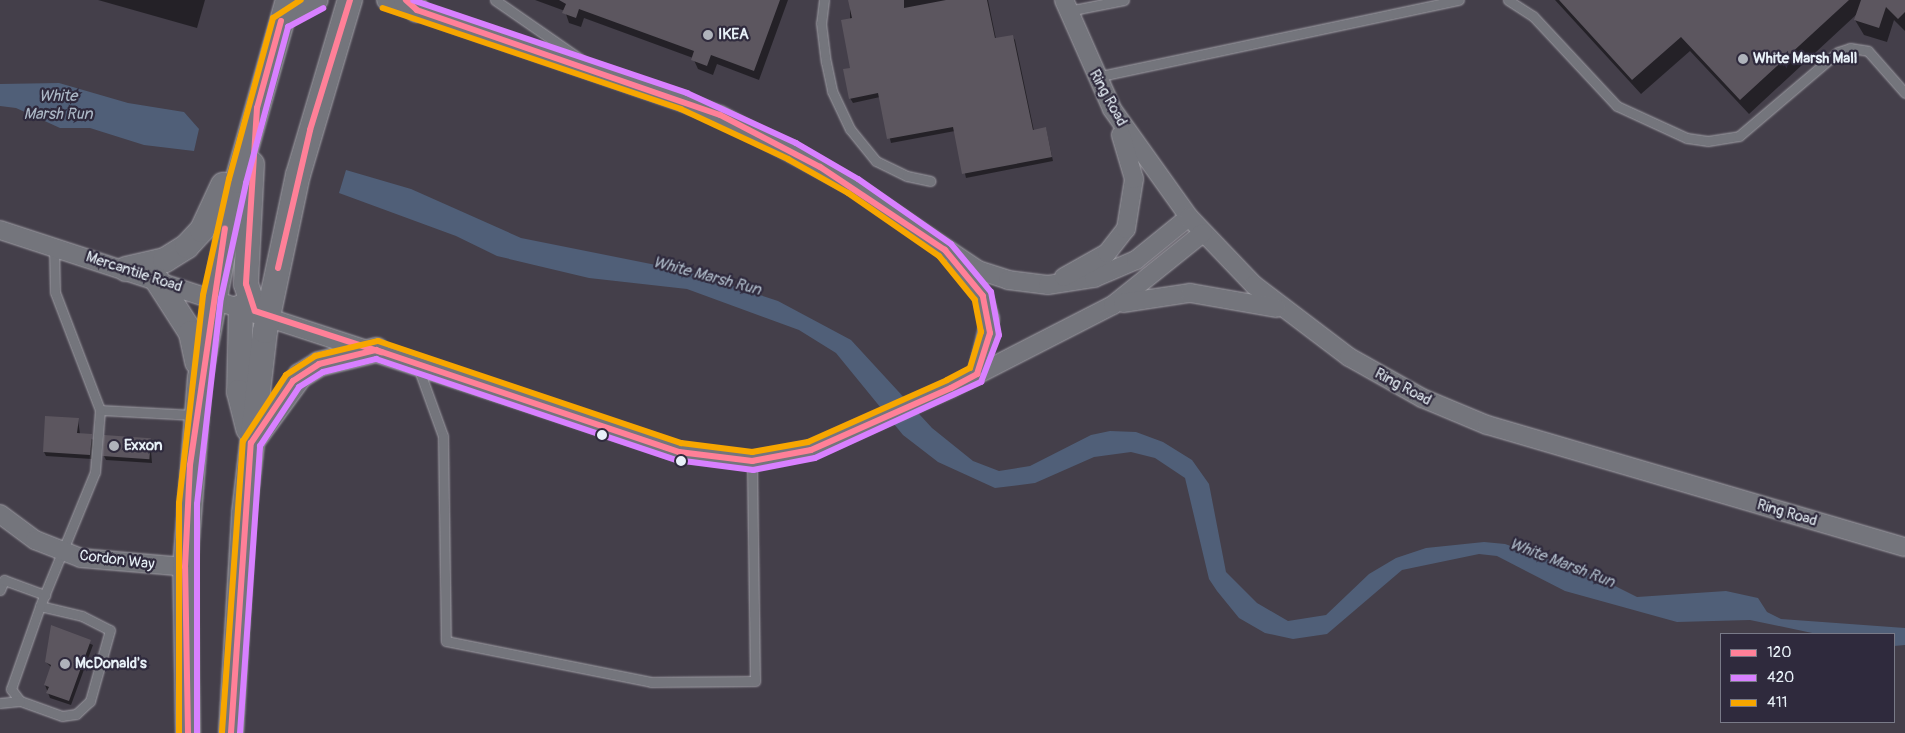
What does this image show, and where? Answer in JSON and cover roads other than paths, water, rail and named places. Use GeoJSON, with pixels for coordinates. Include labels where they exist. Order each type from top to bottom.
{"type":"FeatureCollection","features":[{"type":"Feature","properties":{"kind":"main road"},"geometry":{"type":"LineString","coordinates":[[231,733],[251,443],[239,392],[255,311],[350,0]]}},
{"type":"Feature","properties":{"kind":"main road"},"geometry":{"type":"LineString","coordinates":[[126,269],[164,260],[202,230],[218,204],[285,11]]}},
{"type":"Feature","properties":{"kind":"main road"},"geometry":{"type":"LineString","coordinates":[[188,733],[185,567],[195,414],[212,297],[270,57]]}},
{"type":"Feature","properties":{"kind":"main road"},"geometry":{"type":"LineString","coordinates":[[255,311],[246,284],[257,108]]}},
{"type":"Feature","properties":{"kind":"main road"},"geometry":{"type":"LineString","coordinates":[[157,280],[191,333],[200,378]]}},
{"type":"Feature","properties":{"kind":"main road"},"geometry":{"type":"LineString","coordinates":[[251,443],[300,376],[319,364],[376,350]]}},
{"type":"Feature","properties":{"kind":"street"},"geometry":{"type":"LineString","coordinates":[[285,11],[319,0]]}},
{"type":"Feature","properties":{"kind":"street"},"geometry":{"type":"LineString","coordinates":[[386,0],[412,5],[596,70],[752,130],[853,186],[945,250],[991,275],[1048,285],[1094,278],[1136,260],[1189,217]]}},
{"type":"Feature","properties":{"kind":"street","name":"Ring Road"},"geometry":{"type":"LineString","coordinates":[[1066,5],[1096,77],[1112,109],[1189,217],[1203,233],[1282,309],[1385,378],[1487,425],[1905,547]]}},
{"type":"Feature","properties":{"kind":"street"},"geometry":{"type":"LineString","coordinates":[[1048,285],[1090,265],[1126,229],[1134,179],[1112,109]]}},
{"type":"Feature","properties":{"kind":"street","name":"Mercantile Road"},"geometry":{"type":"LineString","coordinates":[[0,230],[376,350],[679,452],[752,461],[791,457],[860,430],[951,388],[1113,305]]}},
{"type":"Feature","properties":{"kind":"street"},"geometry":{"type":"LineString","coordinates":[[1113,305],[1203,233]]}},
{"type":"Feature","properties":{"kind":"street"},"geometry":{"type":"LineString","coordinates":[[945,250],[975,284],[988,312],[990,333],[977,374]]}},
{"type":"Feature","properties":{"kind":"street"},"geometry":{"type":"LineString","coordinates":[[1113,305],[1190,292],[1282,309]]}},
{"type":"Feature","properties":{"kind":"street","name":"Cordon Way"},"geometry":{"type":"LineString","coordinates":[[0,514],[35,540],[63,552],[99,561],[185,567]]}},
{"type":"Feature","properties":{"kind":"lane"},"geometry":{"type":"LineString","coordinates":[[495,0],[596,70]]}},
{"type":"Feature","properties":{"kind":"lane"},"geometry":{"type":"LineString","coordinates":[[824,0],[826,62],[832,91],[850,129],[876,161],[907,176],[930,181]]}},
{"type":"Feature","properties":{"kind":"lane"},"geometry":{"type":"LineString","coordinates":[[1066,5],[1124,0]]}},
{"type":"Feature","properties":{"kind":"lane"},"geometry":{"type":"LineString","coordinates":[[1096,77],[1459,0]]}},
{"type":"Feature","properties":{"kind":"lane"},"geometry":{"type":"LineString","coordinates":[[1508,0],[1533,16],[1617,106],[1687,138],[1708,141],[1739,136],[1838,52],[1850,48],[1868,51],[1905,93]]}},
{"type":"Feature","properties":{"kind":"lane"},"geometry":{"type":"LineString","coordinates":[[20,702],[11,689],[40,606],[95,472],[100,410],[55,292],[54,247]]}},
{"type":"Feature","properties":{"kind":"lane"},"geometry":{"type":"LineString","coordinates":[[416,364],[441,426],[446,641],[651,682],[755,681],[752,461]]}},
{"type":"Feature","properties":{"kind":"lane"},"geometry":{"type":"LineString","coordinates":[[100,410],[195,414]]}},
{"type":"Feature","properties":{"kind":"lane"},"geometry":{"type":"LineString","coordinates":[[0,590],[4,580],[45,595]]}},
{"type":"Feature","properties":{"kind":"lane"},"geometry":{"type":"LineString","coordinates":[[0,703],[20,702],[62,716],[76,714],[90,701],[110,630],[82,616],[40,606]]}},
{"type":"Feature","properties":{"kind":"water","name":"White Marsh Run"},"geometry":{"type":"Polygon","coordinates":[[[59,83],[128,103],[184,112],[199,129],[194,151],[144,145],[90,128],[60,128],[16,108],[0,106],[0,84],[59,83]]]}},
{"type":"Feature","properties":{"kind":"water","name":"White Marsh Run"},"geometry":{"type":"Polygon","coordinates":[[[346,170],[411,189],[521,238],[691,272],[778,301],[851,340],[932,428],[973,461],[999,471],[1030,466],[1091,435],[1110,431],[1136,432],[1163,442],[1192,460],[1209,484],[1226,572],[1257,603],[1288,621],[1326,615],[1369,574],[1396,558],[1426,548],[1484,542],[1505,544],[1591,574],[1637,597],[1726,591],[1758,598],[1767,612],[1781,619],[1905,628],[1905,645],[1895,646],[1895,633],[1812,633],[1750,620],[1677,622],[1565,591],[1497,556],[1479,554],[1402,570],[1327,634],[1293,639],[1265,633],[1239,618],[1209,579],[1185,478],[1155,458],[1131,452],[1094,457],[1035,483],[995,488],[938,462],[903,435],[836,353],[799,330],[687,289],[589,278],[497,256],[456,236],[339,193],[346,170]]]}},
{"type":"Feature","properties":{"kind":"place","name":"IKEA"},"geometry":{"type":"Point","coordinates":[708,35]}},
{"type":"Feature","properties":{"kind":"place","name":"White Marsh Mall"},"geometry":{"type":"Point","coordinates":[1743,59]}},
{"type":"Feature","properties":{"kind":"place","name":"Exxon"},"geometry":{"type":"Point","coordinates":[114,446]}},
{"type":"Feature","properties":{"kind":"place","name":"McDonald's"},"geometry":{"type":"Point","coordinates":[65,664]}}]}
